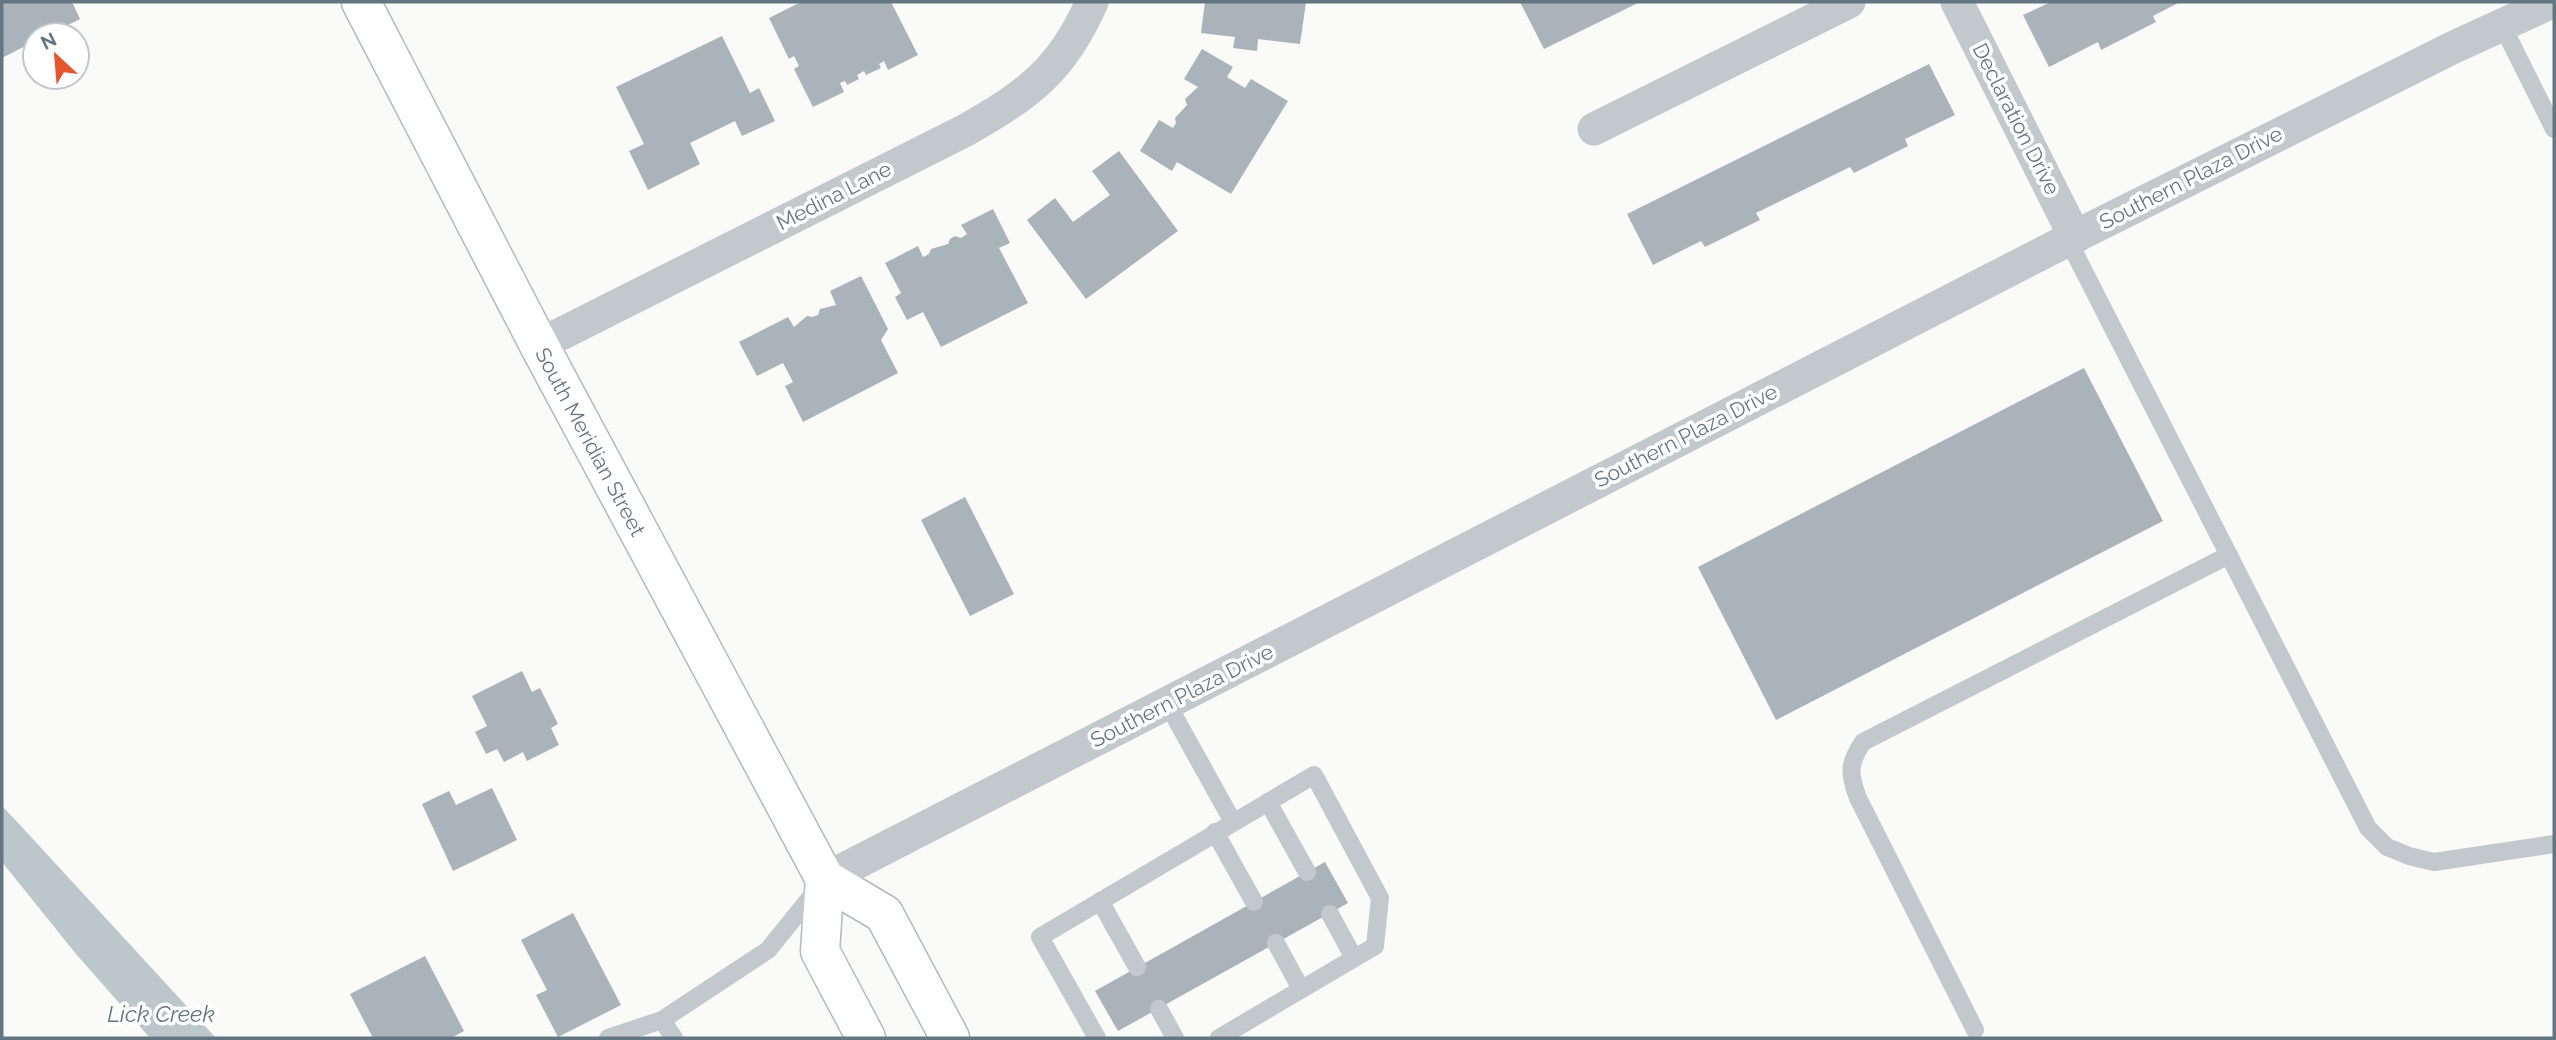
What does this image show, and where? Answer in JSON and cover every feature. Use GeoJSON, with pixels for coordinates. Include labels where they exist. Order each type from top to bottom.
{"type":"FeatureCollection","features":[{"type":"Feature","properties":{"kind":"main road","name":"South Meridian Street"},"geometry":{"type":"LineString","coordinates":[[361,2],[538,345],[825,879]]}},
{"type":"Feature","properties":{"kind":"main road"},"geometry":{"type":"LineString","coordinates":[[866,1038],[820,951],[825,879],[884,914],[950,1038]]}},
{"type":"Feature","properties":{"kind":"street","name":"Medina Lane"},"geometry":{"type":"LineString","coordinates":[[538,345],[1010,105],[1041,81],[1053,67],[1080,27],[1092,2]]}},
{"type":"Feature","properties":{"kind":"street"},"geometry":{"type":"LineString","coordinates":[[1594,129],[1849,2]]}},
{"type":"Feature","properties":{"kind":"street","name":"Declaration Drive"},"geometry":{"type":"LineString","coordinates":[[1957,2],[2071,238]]}},
{"type":"Feature","properties":{"kind":"street","name":"Southern Plaza Drive"},"geometry":{"type":"LineString","coordinates":[[825,879],[2071,238],[2552,2]]}},
{"type":"Feature","properties":{"kind":"lane"},"geometry":{"type":"LineString","coordinates":[[2502,25],[2554,129]]}},
{"type":"Feature","properties":{"kind":"lane"},"geometry":{"type":"LineString","coordinates":[[2071,238],[2368,828],[2387,847],[2434,862],[2554,844]]}},
{"type":"Feature","properties":{"kind":"lane"},"geometry":{"type":"LineString","coordinates":[[1975,1030],[1858,798],[1850,777],[1853,757],[1863,742],[2229,555]]}},
{"type":"Feature","properties":{"kind":"lane"},"geometry":{"type":"LineString","coordinates":[[1167,704],[1233,822]]}},
{"type":"Feature","properties":{"kind":"lane"},"geometry":{"type":"LineString","coordinates":[[1097,1038],[1040,937],[1314,775],[1380,898],[1375,946],[1219,1038]]}},
{"type":"Feature","properties":{"kind":"lane"},"geometry":{"type":"LineString","coordinates":[[1268,802],[1307,872]]}},
{"type":"Feature","properties":{"kind":"lane"},"geometry":{"type":"LineString","coordinates":[[1215,832],[1254,902]]}},
{"type":"Feature","properties":{"kind":"lane"},"geometry":{"type":"LineString","coordinates":[[608,1038],[662,1020],[768,950],[825,879]]}},
{"type":"Feature","properties":{"kind":"lane"},"geometry":{"type":"LineString","coordinates":[[1100,901],[1137,967]]}},
{"type":"Feature","properties":{"kind":"lane"},"geometry":{"type":"LineString","coordinates":[[1330,914],[1353,958]]}},
{"type":"Feature","properties":{"kind":"lane"},"geometry":{"type":"LineString","coordinates":[[1276,943],[1301,989]]}},
{"type":"Feature","properties":{"kind":"lane"},"geometry":{"type":"LineString","coordinates":[[1159,1009],[1175,1038]]}},
{"type":"Feature","properties":{"kind":"lane"},"geometry":{"type":"LineString","coordinates":[[662,1020],[674,1038]]}},
{"type":"Feature","properties":{"kind":"water","name":"Lick Creek"},"geometry":{"type":"Polygon","coordinates":[[[2,806],[216,1038],[150,1038],[76,954],[2,862],[2,806]]]}},
{"type":"Feature","properties":{"kind":"building"},"geometry":{"type":"Polygon","coordinates":[[[2,2],[72,2],[80,19],[21,21],[21,48],[2,58],[2,2]]]}},
{"type":"Feature","properties":{"kind":"building"},"geometry":{"type":"Polygon","coordinates":[[[801,2],[891,2],[918,55],[888,70],[884,61],[879,64],[881,68],[866,75],[864,71],[857,75],[859,79],[847,85],[845,81],[840,83],[844,92],[813,107],[794,69],[799,66],[794,56],[789,59],[769,18],[801,2]]]}},
{"type":"Feature","properties":{"kind":"building"},"geometry":{"type":"Polygon","coordinates":[[[1205,2],[1306,2],[1300,44],[1258,39],[1257,51],[1233,48],[1235,37],[1201,33],[1205,2]]]}},
{"type":"Feature","properties":{"kind":"building"},"geometry":{"type":"Polygon","coordinates":[[[1520,2],[1640,2],[1544,49],[1520,2]]]}},
{"type":"Feature","properties":{"kind":"building"},"geometry":{"type":"Polygon","coordinates":[[[2051,2],[2180,2],[2153,16],[2156,22],[2101,50],[2098,42],[2049,67],[2023,15],[2051,2]]]}},
{"type":"Feature","properties":{"kind":"building"},"geometry":{"type":"Polygon","coordinates":[[[722,36],[750,93],[759,88],[775,121],[742,136],[735,121],[690,143],[700,164],[648,190],[629,151],[644,144],[616,87],[722,36]]]}},
{"type":"Feature","properties":{"kind":"building"},"geometry":{"type":"Polygon","coordinates":[[[1202,49],[1233,67],[1227,77],[1245,88],[1251,79],[1288,101],[1231,194],[1177,162],[1172,171],[1140,151],[1159,120],[1173,128],[1175,118],[1187,105],[1185,99],[1198,87],[1184,79],[1202,49]]]}},
{"type":"Feature","properties":{"kind":"building"},"geometry":{"type":"Polygon","coordinates":[[[1929,64],[1955,115],[1905,139],[1908,146],[1854,173],[1850,167],[1756,213],[1760,220],[1705,247],[1701,241],[1653,265],[1627,214],[1929,64]]]}},
{"type":"Feature","properties":{"kind":"building"},"geometry":{"type":"Polygon","coordinates":[[[1119,151],[1178,231],[1086,299],[1027,220],[1055,198],[1073,222],[1110,195],[1092,171],[1119,151]]]}},
{"type":"Feature","properties":{"kind":"building"},"geometry":{"type":"Polygon","coordinates":[[[993,209],[1010,243],[999,248],[1028,303],[941,347],[923,312],[907,320],[895,297],[901,293],[885,263],[918,246],[923,257],[929,254],[931,249],[948,244],[955,236],[961,238],[967,234],[961,225],[993,209]]]}},
{"type":"Feature","properties":{"kind":"building"},"geometry":{"type":"Polygon","coordinates":[[[861,276],[888,329],[881,340],[898,373],[803,422],[785,386],[793,382],[783,363],[757,376],[739,342],[788,317],[794,327],[807,316],[818,315],[820,309],[836,305],[830,291],[861,276]]]}},
{"type":"Feature","properties":{"kind":"building"},"geometry":{"type":"Polygon","coordinates":[[[2084,368],[2163,521],[1776,720],[1698,567],[2084,368]]]}},
{"type":"Feature","properties":{"kind":"building"},"geometry":{"type":"Polygon","coordinates":[[[965,497],[1014,594],[970,616],[921,520],[965,497]]]}},
{"type":"Feature","properties":{"kind":"building"},"geometry":{"type":"Polygon","coordinates":[[[522,671],[532,692],[540,688],[558,724],[551,728],[559,745],[527,761],[523,752],[504,762],[497,749],[486,754],[475,732],[487,726],[472,696],[522,671]]]}},
{"type":"Feature","properties":{"kind":"building"},"geometry":{"type":"Polygon","coordinates":[[[492,788],[517,840],[453,871],[422,804],[449,791],[456,805],[492,788]]]}},
{"type":"Feature","properties":{"kind":"building"},"geometry":{"type":"Polygon","coordinates":[[[1325,862],[1348,903],[1118,1031],[1095,991],[1325,862]]]}},
{"type":"Feature","properties":{"kind":"building"},"geometry":{"type":"Polygon","coordinates":[[[573,913],[621,1005],[558,1037],[536,995],[547,990],[521,940],[573,913]]]}},
{"type":"Feature","properties":{"kind":"building"},"geometry":{"type":"Polygon","coordinates":[[[425,956],[464,1031],[451,1038],[373,1038],[350,994],[425,956]]]}}]}
